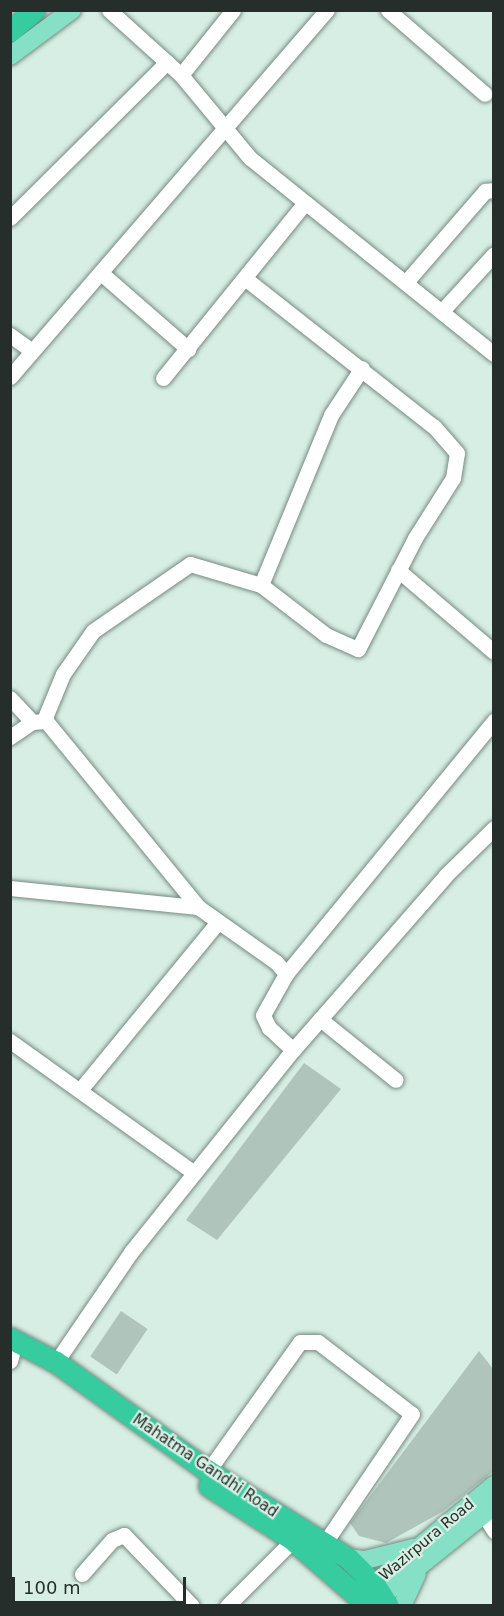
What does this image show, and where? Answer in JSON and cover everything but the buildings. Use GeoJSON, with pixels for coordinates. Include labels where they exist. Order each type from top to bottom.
{"type":"FeatureCollection","features":[{"type":"Feature","properties":{"kind":"highway"},"geometry":{"type":"LineString","coordinates":[[10,31],[34,10]]}},
{"type":"Feature","properties":{"kind":"highway","name":"Mahatma Gandhi Road"},"geometry":{"type":"LineString","coordinates":[[11,1351],[56,1362],[208,1471],[348,1558],[378,1600]]}},
{"type":"Feature","properties":{"kind":"highway","name":"Mahatma Gandhi Road"},"geometry":{"type":"LineString","coordinates":[[11,1351],[48,1373],[236,1506],[293,1540],[378,1600]]}},
{"type":"Feature","properties":{"kind":"main road"},"geometry":{"type":"LineString","coordinates":[[10,56],[72,10]]}},
{"type":"Feature","properties":{"kind":"main road","name":"Wazirpura Road"},"geometry":{"type":"LineString","coordinates":[[378,1600],[421,1554],[484,1506],[494,1485]]}},
{"type":"Feature","properties":{"kind":"main road"},"geometry":{"type":"LineString","coordinates":[[348,1558],[365,1560],[421,1554]]}},
{"type":"Feature","properties":{"kind":"main road"},"geometry":{"type":"LineString","coordinates":[[378,1600],[421,1554]]}},
{"type":"Feature","properties":{"kind":"street"},"geometry":{"type":"LineString","coordinates":[[109,10],[181,75],[224,130],[304,204],[406,282],[494,354]]}},
{"type":"Feature","properties":{"kind":"street"},"geometry":{"type":"LineString","coordinates":[[181,75],[233,10]]}},
{"type":"Feature","properties":{"kind":"street"},"geometry":{"type":"LineString","coordinates":[[10,377],[327,10]]}},
{"type":"Feature","properties":{"kind":"street"},"geometry":{"type":"LineString","coordinates":[[388,10],[484,94]]}},
{"type":"Feature","properties":{"kind":"street"},"geometry":{"type":"LineString","coordinates":[[10,40],[46,30]]}},
{"type":"Feature","properties":{"kind":"street"},"geometry":{"type":"LineString","coordinates":[[10,218],[167,62]]}},
{"type":"Feature","properties":{"kind":"street"},"geometry":{"type":"LineString","coordinates":[[406,282],[485,191],[494,190]]}},
{"type":"Feature","properties":{"kind":"street"},"geometry":{"type":"LineString","coordinates":[[163,378],[246,279],[304,204]]}},
{"type":"Feature","properties":{"kind":"street"},"geometry":{"type":"LineString","coordinates":[[442,311],[494,254]]}},
{"type":"Feature","properties":{"kind":"street"},"geometry":{"type":"LineString","coordinates":[[101,273],[188,349]]}},
{"type":"Feature","properties":{"kind":"street"},"geometry":{"type":"LineString","coordinates":[[10,737],[38,721],[63,674],[93,631],[186,566],[236,575],[261,585],[326,635],[358,649],[398,570],[453,478],[457,453],[434,427],[362,368],[246,279]]}},
{"type":"Feature","properties":{"kind":"street"},"geometry":{"type":"LineString","coordinates":[[10,335],[31,350]]}},
{"type":"Feature","properties":{"kind":"street"},"geometry":{"type":"LineString","coordinates":[[261,585],[331,415],[362,368]]}},
{"type":"Feature","properties":{"kind":"street"},"geometry":{"type":"LineString","coordinates":[[398,570],[494,652]]}},
{"type":"Feature","properties":{"kind":"street"},"geometry":{"type":"LineString","coordinates":[[10,699],[38,721],[198,907],[276,962],[286,974]]}},
{"type":"Feature","properties":{"kind":"street"},"geometry":{"type":"LineString","coordinates":[[293,1050],[269,1028],[263,1015],[286,974],[494,721]]}},
{"type":"Feature","properties":{"kind":"street"},"geometry":{"type":"LineString","coordinates":[[56,1362],[193,1172],[293,1050],[440,882],[494,828]]}},
{"type":"Feature","properties":{"kind":"street"},"geometry":{"type":"LineString","coordinates":[[10,888],[198,907]]}},
{"type":"Feature","properties":{"kind":"street"},"geometry":{"type":"LineString","coordinates":[[80,1090],[217,922]]}},
{"type":"Feature","properties":{"kind":"street"},"geometry":{"type":"LineString","coordinates":[[320,1019],[396,1080]]}},
{"type":"Feature","properties":{"kind":"street"},"geometry":{"type":"LineString","coordinates":[[10,1041],[193,1172]]}},
{"type":"Feature","properties":{"kind":"street"},"geometry":{"type":"LineString","coordinates":[[208,1471],[300,1342],[318,1342],[412,1414],[324,1544]]}},
{"type":"Feature","properties":{"kind":"street"},"geometry":{"type":"LineString","coordinates":[[484,1506],[494,1531]]}},
{"type":"Feature","properties":{"kind":"street"},"geometry":{"type":"LineString","coordinates":[[82,1574],[112,1540],[122,1535],[182,1602]]}},
{"type":"Feature","properties":{"kind":"street"},"geometry":{"type":"LineString","coordinates":[[227,1605],[293,1540]]}}]}
